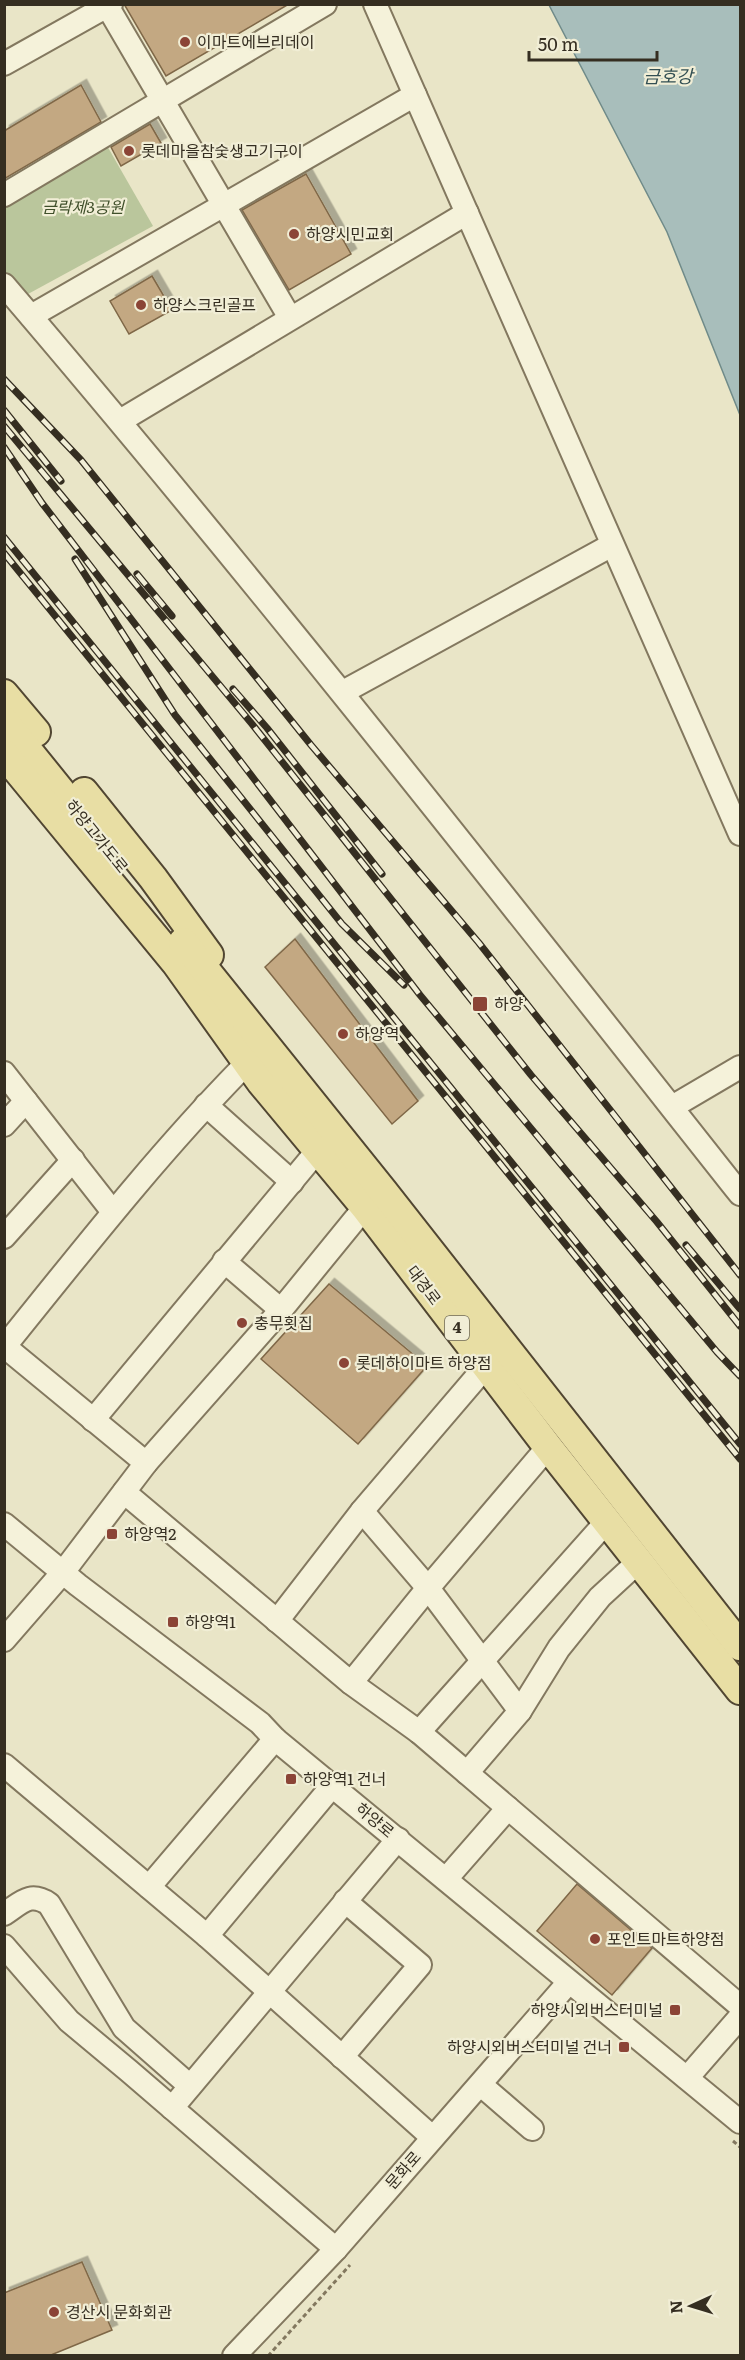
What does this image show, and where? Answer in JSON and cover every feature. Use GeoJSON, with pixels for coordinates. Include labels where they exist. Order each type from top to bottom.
{"type":"FeatureCollection","features":[{"type":"Feature","properties":{"kind":"main road"},"geometry":{"type":"LineString","coordinates":[[4,694],[153,878],[217,966],[237,1010]]}},
{"type":"Feature","properties":{"kind":"main road","name":"하양고가도로"},"geometry":{"type":"LineString","coordinates":[[4,722],[183,957]]}},
{"type":"Feature","properties":{"kind":"main road","name":"하양고가도로"},"geometry":{"type":"LineString","coordinates":[[4,754],[183,957]]}},
{"type":"Feature","properties":{"kind":"main road"},"geometry":{"type":"LineString","coordinates":[[4,778],[109,904],[223,1051],[251,1076]]}},
{"type":"Feature","properties":{"kind":"main road","name":"대경로"},"geometry":{"type":"LineString","coordinates":[[183,957],[237,1010],[374,1199],[486,1366],[741,1690]]}},
{"type":"Feature","properties":{"kind":"main road","name":"대경로"},"geometry":{"type":"LineString","coordinates":[[183,957],[251,1076],[318,1150],[374,1199],[741,1646]]}},
{"type":"Feature","properties":{"kind":"street"},"geometry":{"type":"LineString","coordinates":[[4,195],[325,4]]}},
{"type":"Feature","properties":{"kind":"street"},"geometry":{"type":"LineString","coordinates":[[375,4],[741,834]]}},
{"type":"Feature","properties":{"kind":"street"},"geometry":{"type":"LineString","coordinates":[[4,64],[108,5],[290,318]]}},
{"type":"Feature","properties":{"kind":"street"},"geometry":{"type":"LineString","coordinates":[[31,316],[415,95]]}},
{"type":"Feature","properties":{"kind":"street"},"geometry":{"type":"LineString","coordinates":[[120,421],[467,213]]}},
{"type":"Feature","properties":{"kind":"street"},"geometry":{"type":"LineString","coordinates":[[4,285],[120,421],[343,692],[741,1194]]}},
{"type":"Feature","properties":{"kind":"street"},"geometry":{"type":"LineString","coordinates":[[343,692],[612,545]]}},
{"type":"Feature","properties":{"kind":"street"},"geometry":{"type":"LineString","coordinates":[[672,1107],[741,1067]]}},
{"type":"Feature","properties":{"kind":"street"},"geometry":{"type":"LineString","coordinates":[[4,1073],[113,1212]]}},
{"type":"Feature","properties":{"kind":"street"},"geometry":{"type":"LineString","coordinates":[[146,1463],[5,1346],[113,1212],[206,1104],[251,1076]]}},
{"type":"Feature","properties":{"kind":"street"},"geometry":{"type":"LineString","coordinates":[[4,1125],[26,1101]]}},
{"type":"Feature","properties":{"kind":"street"},"geometry":{"type":"LineString","coordinates":[[206,1104],[292,1182]]}},
{"type":"Feature","properties":{"kind":"street"},"geometry":{"type":"LineString","coordinates":[[93,1420],[318,1150]]}},
{"type":"Feature","properties":{"kind":"street"},"geometry":{"type":"LineString","coordinates":[[4,1237],[73,1160]]}},
{"type":"Feature","properties":{"kind":"street"},"geometry":{"type":"LineString","coordinates":[[4,1640],[64,1571],[146,1463],[281,1310],[374,1199]]}},
{"type":"Feature","properties":{"kind":"street"},"geometry":{"type":"LineString","coordinates":[[224,1261],[281,1310]]}},
{"type":"Feature","properties":{"kind":"street"},"geometry":{"type":"LineString","coordinates":[[277,1621],[362,1511],[486,1366]]}},
{"type":"Feature","properties":{"kind":"street"},"geometry":{"type":"LineString","coordinates":[[351,1683],[548,1447]]}},
{"type":"Feature","properties":{"kind":"street"},"geometry":{"type":"LineString","coordinates":[[124,1492],[351,1683],[419,1732],[741,2006]]}},
{"type":"Feature","properties":{"kind":"street"},"geometry":{"type":"LineString","coordinates":[[362,1511],[428,1588],[520,1711]]}},
{"type":"Feature","properties":{"kind":"street"},"geometry":{"type":"LineString","coordinates":[[419,1732],[608,1520]]}},
{"type":"Feature","properties":{"kind":"street","name":"하양로"},"geometry":{"type":"LineString","coordinates":[[4,1524],[260,1723],[275,1739],[687,2078],[736,2131]]}},
{"type":"Feature","properties":{"kind":"street"},"geometry":{"type":"LineString","coordinates":[[467,1773],[520,1711],[559,1648],[600,1597],[638,1562]]}},
{"type":"Feature","properties":{"kind":"street"},"geometry":{"type":"LineString","coordinates":[[149,1887],[275,1739]]}},
{"type":"Feature","properties":{"kind":"street"},"geometry":{"type":"LineString","coordinates":[[4,1766],[207,1936],[432,2136]]}},
{"type":"Feature","properties":{"kind":"street"},"geometry":{"type":"LineString","coordinates":[[207,1936],[333,1785]]}},
{"type":"Feature","properties":{"kind":"street"},"geometry":{"type":"LineString","coordinates":[[446,1879],[508,1808]]}},
{"type":"Feature","properties":{"kind":"street"},"geometry":{"type":"LineString","coordinates":[[172,2108],[398,1839]]}},
{"type":"Feature","properties":{"kind":"street"},"geometry":{"type":"LineString","coordinates":[[4,1914],[32,1897],[39,1897],[49,1904],[124,2028],[190,2086]]}},
{"type":"Feature","properties":{"kind":"street"},"geometry":{"type":"LineString","coordinates":[[342,2057],[420,1965],[345,1901]]}},
{"type":"Feature","properties":{"kind":"street"},"geometry":{"type":"LineString","coordinates":[[4,1946],[69,2021],[344,2256]]}},
{"type":"Feature","properties":{"kind":"street","name":"문화로"},"geometry":{"type":"LineString","coordinates":[[234,2355],[344,2256],[432,2136],[481,2085],[569,1982]]}},
{"type":"Feature","properties":{"kind":"street"},"geometry":{"type":"LineString","coordinates":[[687,2078],[741,2017]]}},
{"type":"Feature","properties":{"kind":"street"},"geometry":{"type":"LineString","coordinates":[[481,2085],[532,2130]]}},
{"type":"Feature","properties":{"kind":"path"},"geometry":{"type":"LineString","coordinates":[[736,2131],[741,2147]]}},
{"type":"Feature","properties":{"kind":"path"},"geometry":{"type":"LineString","coordinates":[[268,2355],[344,2256]]}},
{"type":"Feature","properties":{"kind":"green space","name":"금락제3공원"},"geometry":{"type":"Polygon","coordinates":[[[102,137],[153,226],[17,300],[5,285],[4,195],[102,137]]]}},
{"type":"Feature","properties":{"kind":"water","name":"금호강"},"geometry":{"type":"Polygon","coordinates":[[[549,5],[740,5],[740,415],[667,232],[549,5]]]}},
{"type":"Feature","properties":{"kind":"building","name":"이마트에브리데이"},"geometry":{"type":"Polygon","coordinates":[[[124,4],[289,4],[166,76],[124,4]]]}},
{"type":"Feature","properties":{"kind":"building"},"geometry":{"type":"Polygon","coordinates":[[[81,85],[101,122],[4,179],[4,131],[81,85]]]}},
{"type":"Feature","properties":{"kind":"building","name":"롯데마을참숯생고기구이"},"geometry":{"type":"Polygon","coordinates":[[[150,124],[161,143],[121,166],[111,147],[150,124]]]}},
{"type":"Feature","properties":{"kind":"building","name":"하양시민교회"},"geometry":{"type":"Polygon","coordinates":[[[306,174],[351,254],[289,290],[242,210],[306,174]]]}},
{"type":"Feature","properties":{"kind":"building","name":"하양스크린골프"},"geometry":{"type":"Polygon","coordinates":[[[152,276],[172,310],[129,334],[110,301],[152,276]]]}},
{"type":"Feature","properties":{"kind":"building","name":"하양역"},"geometry":{"type":"Polygon","coordinates":[[[295,939],[418,1101],[392,1124],[265,967],[295,939]]]}},
{"type":"Feature","properties":{"kind":"building","name":"롯데하이마트 하양점"},"geometry":{"type":"Polygon","coordinates":[[[329,1284],[427,1366],[358,1444],[261,1359],[329,1284]]]}},
{"type":"Feature","properties":{"kind":"building","name":"포인트마트하양점"},"geometry":{"type":"Polygon","coordinates":[[[577,1884],[652,1948],[612,1995],[537,1931],[577,1884]]]}},
{"type":"Feature","properties":{"kind":"building","name":"경산시 문화회관"},"geometry":{"type":"Polygon","coordinates":[[[82,2262],[112,2330],[51,2355],[4,2355],[4,2293],[82,2262]]]}},
{"type":"Feature","properties":{"kind":"railway"},"geometry":{"type":"LineString","coordinates":[[4,379],[81,460],[311,745],[479,943],[740,1275]]}},
{"type":"Feature","properties":{"kind":"railway"},"geometry":{"type":"LineString","coordinates":[[4,410],[61,481]]}},
{"type":"Feature","properties":{"kind":"railway"},"geometry":{"type":"LineString","coordinates":[[4,426],[252,724],[531,1075],[657,1222],[740,1326]]}},
{"type":"Feature","properties":{"kind":"railway"},"geometry":{"type":"LineString","coordinates":[[4,447],[42,503],[420,995],[717,1352],[740,1376]]}},
{"type":"Feature","properties":{"kind":"railway"},"geometry":{"type":"LineString","coordinates":[[4,537],[740,1444]]}},
{"type":"Feature","properties":{"kind":"railway"},"geometry":{"type":"LineString","coordinates":[[4,553],[740,1459]]}},
{"type":"Feature","properties":{"kind":"railway"},"geometry":{"type":"LineString","coordinates":[[75,559],[175,715],[342,924],[404,985]]}},
{"type":"Feature","properties":{"kind":"railway"},"geometry":{"type":"LineString","coordinates":[[137,574],[172,616]]}},
{"type":"Feature","properties":{"kind":"railway"},"geometry":{"type":"LineString","coordinates":[[233,689],[267,728],[382,874]]}},
{"type":"Feature","properties":{"kind":"railway"},"geometry":{"type":"LineString","coordinates":[[686,1245],[740,1309]]}},
{"type":"Feature","properties":{"kind":"place","name":"이마트에브리데이"},"geometry":{"type":"Point","coordinates":[185,42]}},
{"type":"Feature","properties":{"kind":"place","name":"롯데마을참숯생고기구이"},"geometry":{"type":"Point","coordinates":[129,151]}},
{"type":"Feature","properties":{"kind":"place","name":"하양시민교회"},"geometry":{"type":"Point","coordinates":[294,234]}},
{"type":"Feature","properties":{"kind":"place","name":"하양스크린골프"},"geometry":{"type":"Point","coordinates":[141,305]}},
{"type":"Feature","properties":{"kind":"place","name":"하양"},"geometry":{"type":"Point","coordinates":[480,1004]}},
{"type":"Feature","properties":{"kind":"place","name":"하양역"},"geometry":{"type":"Point","coordinates":[343,1034]}},
{"type":"Feature","properties":{"kind":"place","name":"충무횟집"},"geometry":{"type":"Point","coordinates":[242,1323]}},
{"type":"Feature","properties":{"kind":"place","name":"롯데하이마트 하양점"},"geometry":{"type":"Point","coordinates":[344,1363]}},
{"type":"Feature","properties":{"kind":"place","name":"하양역2"},"geometry":{"type":"Point","coordinates":[112,1534]}},
{"type":"Feature","properties":{"kind":"place","name":"하양역1"},"geometry":{"type":"Point","coordinates":[173,1622]}},
{"type":"Feature","properties":{"kind":"place","name":"하양역1 건너"},"geometry":{"type":"Point","coordinates":[291,1779]}},
{"type":"Feature","properties":{"kind":"place","name":"포인트마트하양점"},"geometry":{"type":"Point","coordinates":[595,1939]}},
{"type":"Feature","properties":{"kind":"place","name":"하양시외버스터미널"},"geometry":{"type":"Point","coordinates":[675,2010]}},
{"type":"Feature","properties":{"kind":"place","name":"하양시외버스터미널 건너"},"geometry":{"type":"Point","coordinates":[624,2047]}},
{"type":"Feature","properties":{"kind":"place","name":"경산시 문화회관"},"geometry":{"type":"Point","coordinates":[54,2312]}}]}
